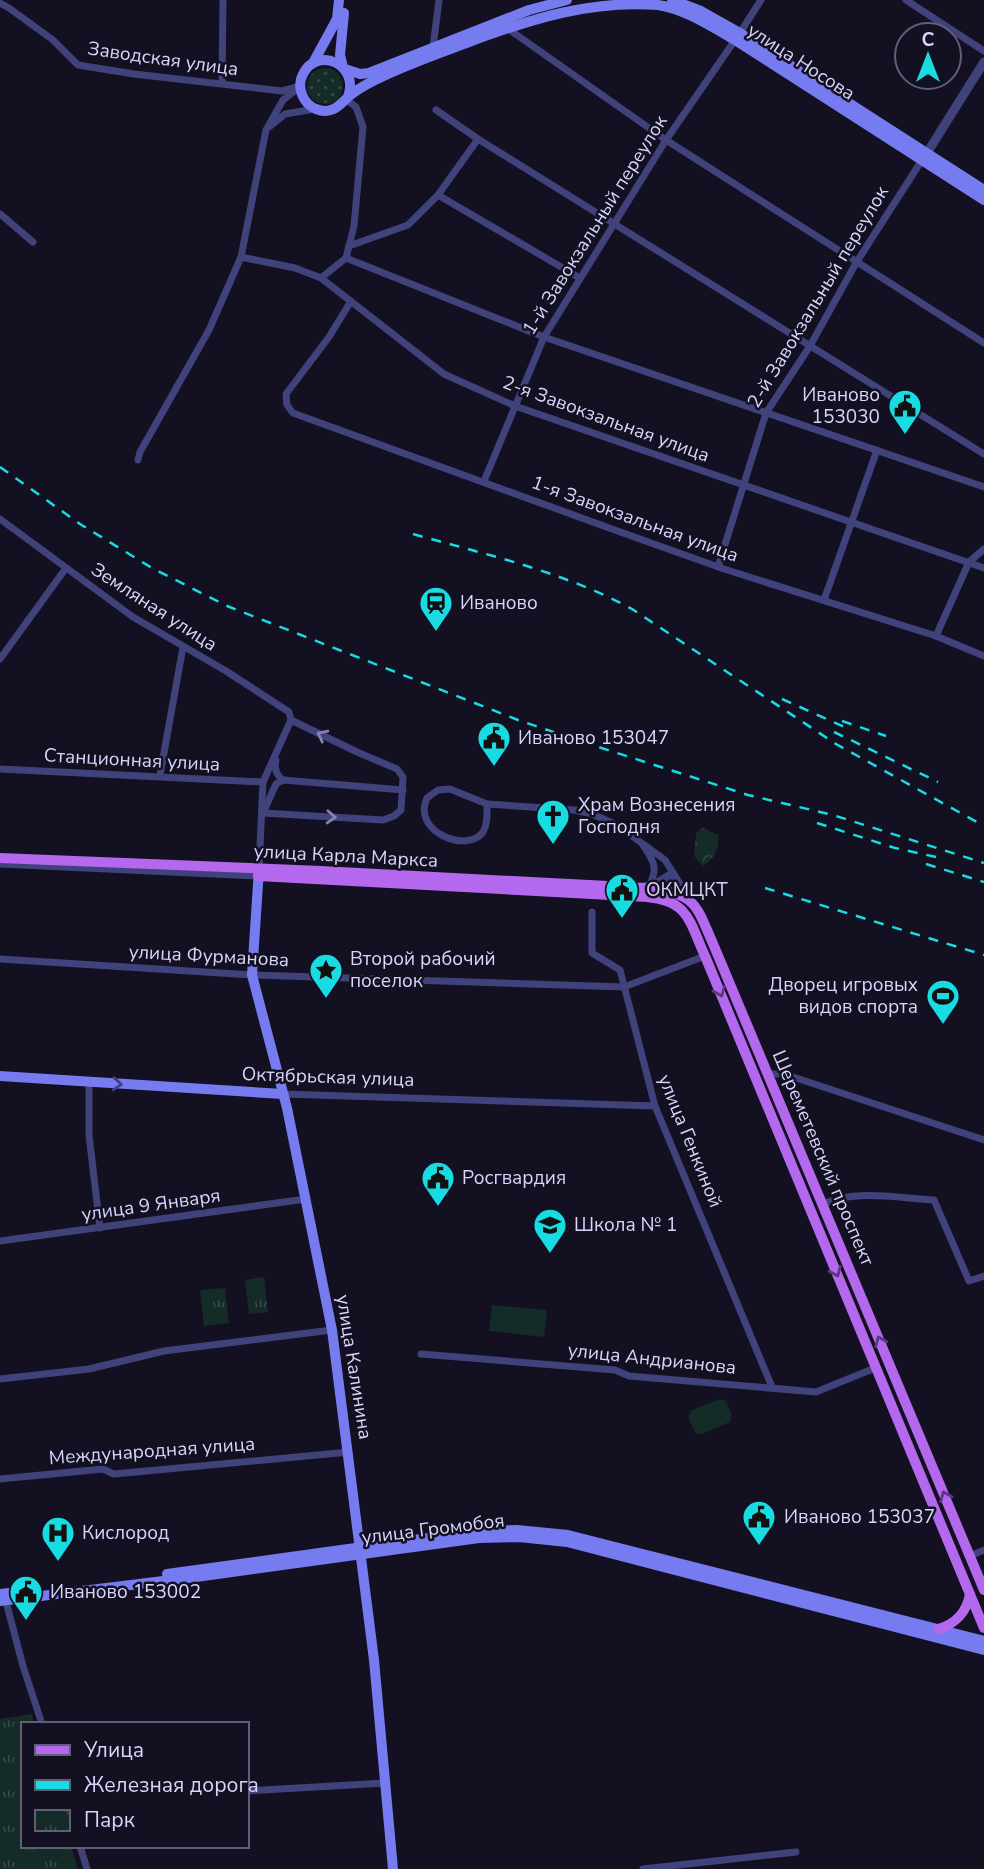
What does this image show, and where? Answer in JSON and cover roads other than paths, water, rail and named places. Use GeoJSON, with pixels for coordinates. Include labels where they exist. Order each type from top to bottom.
{"type":"FeatureCollection","features":[{"type":"Feature","properties":{"kind":"main road"},"geometry":{"type":"LineString","coordinates":[[340,0],[337,19],[313,63],[303,73],[300,87],[304,100],[315,109],[337,108],[347,98],[350,80],[340,55],[345,0]]}},
{"type":"Feature","properties":{"kind":"main road","name":"улица Носова"},"geometry":{"type":"LineString","coordinates":[[347,98],[374,80],[435,50],[530,9],[567,0]]}},
{"type":"Feature","properties":{"kind":"main road","name":"улица Носова"},"geometry":{"type":"LineString","coordinates":[[672,0],[701,11],[924,157],[984,200]]}},
{"type":"Feature","properties":{"kind":"main road","name":"улица Носова"},"geometry":{"type":"LineString","coordinates":[[344,69],[360,74],[369,73],[507,28],[530,9],[608,2],[660,5],[737,37]]}},
{"type":"Feature","properties":{"kind":"main road"},"geometry":{"type":"LineString","coordinates":[[313,63],[332,61],[344,69]]}},
{"type":"Feature","properties":{"kind":"main road","name":"улица Носова"},"geometry":{"type":"LineString","coordinates":[[924,157],[984,190]]}},
{"type":"Feature","properties":{"kind":"main road","name":"улица Карла Маркса"},"geometry":{"type":"LineString","coordinates":[[0,858],[258,873],[661,890],[684,896]]}},
{"type":"Feature","properties":{"kind":"main road","name":"улица Калинина"},"geometry":{"type":"LineString","coordinates":[[258,873],[252,975],[283,1094],[332,1329],[361,1551],[393,1869]]}},
{"type":"Feature","properties":{"kind":"main road","name":"улица Карла Маркса"},"geometry":{"type":"LineString","coordinates":[[645,891],[673,901],[682,908]]}},
{"type":"Feature","properties":{"kind":"main road","name":"Шереметевский проспект"},"geometry":{"type":"LineString","coordinates":[[684,896],[698,910],[715,946],[984,1590]]}},
{"type":"Feature","properties":{"kind":"main road","name":"Шереметевский проспект"},"geometry":{"type":"LineString","coordinates":[[682,908],[705,956],[984,1628]]}},
{"type":"Feature","properties":{"kind":"main road"},"geometry":{"type":"LineString","coordinates":[[755,1079],[769,1074]]}},
{"type":"Feature","properties":{"kind":"main road","name":"Октябрьская улица"},"geometry":{"type":"LineString","coordinates":[[0,1076],[283,1094]]}},
{"type":"Feature","properties":{"kind":"main road"},"geometry":{"type":"LineString","coordinates":[[809,1209],[823,1203]]}},
{"type":"Feature","properties":{"kind":"main road"},"geometry":{"type":"LineString","coordinates":[[905,1441],[919,1435]]}},
{"type":"Feature","properties":{"kind":"main road","name":"улица Громобоя"},"geometry":{"type":"LineString","coordinates":[[361,1551],[478,1531],[542,1531],[568,1535],[984,1640]]}},
{"type":"Feature","properties":{"kind":"main road","name":"улица Громобоя"},"geometry":{"type":"LineString","coordinates":[[2,1597],[361,1551],[479,1538],[519,1537],[567,1542],[984,1650]]}},
{"type":"Feature","properties":{"kind":"main road"},"geometry":{"type":"LineString","coordinates":[[939,1629],[952,1624],[960,1616],[966,1608],[970,1594]]}},
{"type":"Feature","properties":{"kind":"street"},"geometry":{"type":"LineString","coordinates":[[222,83],[223,0]]}},
{"type":"Feature","properties":{"kind":"street"},"geometry":{"type":"LineString","coordinates":[[435,50],[439,0]]}},
{"type":"Feature","properties":{"kind":"street","name":"1-й Завокзальный переулок"},"geometry":{"type":"LineString","coordinates":[[484,481],[544,337],[667,140],[761,0]]}},
{"type":"Feature","properties":{"kind":"street"},"geometry":{"type":"LineString","coordinates":[[906,0],[984,51]]}},
{"type":"Feature","properties":{"kind":"street","name":"Заводская улица"},"geometry":{"type":"LineString","coordinates":[[2,2],[53,40],[78,65],[282,91],[300,87]]}},
{"type":"Feature","properties":{"kind":"street"},"geometry":{"type":"LineString","coordinates":[[507,28],[667,140],[984,343]]}},
{"type":"Feature","properties":{"kind":"street","name":"2-й Завокзальный переулок"},"geometry":{"type":"LineString","coordinates":[[718,567],[766,413],[810,346],[856,263],[984,62]]}},
{"type":"Feature","properties":{"kind":"street"},"geometry":{"type":"LineString","coordinates":[[138,460],[209,330],[241,257],[266,130],[283,100],[300,87]]}},
{"type":"Feature","properties":{"kind":"street"},"geometry":{"type":"LineString","coordinates":[[321,278],[346,258],[354,226],[363,127],[356,107],[347,98]]}},
{"type":"Feature","properties":{"kind":"street"},"geometry":{"type":"LineString","coordinates":[[266,130],[285,114],[315,109]]}},
{"type":"Feature","properties":{"kind":"street"},"geometry":{"type":"LineString","coordinates":[[436,110],[478,139],[984,454]]}},
{"type":"Feature","properties":{"kind":"street"},"geometry":{"type":"LineString","coordinates":[[349,246],[408,225],[438,195],[478,139]]}},
{"type":"Feature","properties":{"kind":"street"},"geometry":{"type":"LineString","coordinates":[[438,195],[580,278]]}},
{"type":"Feature","properties":{"kind":"street"},"geometry":{"type":"LineString","coordinates":[[0,214],[33,242]]}},
{"type":"Feature","properties":{"kind":"street","name":"2-я Завокзальная улица"},"geometry":{"type":"LineString","coordinates":[[241,257],[295,268],[321,278],[444,374],[515,406],[984,568]]}},
{"type":"Feature","properties":{"kind":"street"},"geometry":{"type":"LineString","coordinates":[[346,258],[544,337],[984,487]]}},
{"type":"Feature","properties":{"kind":"street","name":"1-я Завокзальная улица"},"geometry":{"type":"LineString","coordinates":[[351,301],[286,398],[293,413],[718,567],[936,636],[984,656]]}},
{"type":"Feature","properties":{"kind":"street"},"geometry":{"type":"LineString","coordinates":[[824,600],[877,450]]}},
{"type":"Feature","properties":{"kind":"street","name":"Земляная улица"},"geometry":{"type":"LineString","coordinates":[[0,519],[133,617],[289,712],[291,720],[397,769],[403,777],[403,790]]}},
{"type":"Feature","properties":{"kind":"street"},"geometry":{"type":"LineString","coordinates":[[936,636],[969,562],[984,549]]}},
{"type":"Feature","properties":{"kind":"street"},"geometry":{"type":"LineString","coordinates":[[1,656],[66,568]]}},
{"type":"Feature","properties":{"kind":"street"},"geometry":{"type":"LineString","coordinates":[[160,775],[183,647]]}},
{"type":"Feature","properties":{"kind":"street"},"geometry":{"type":"LineString","coordinates":[[258,873],[263,782],[291,720]]}},
{"type":"Feature","properties":{"kind":"street"},"geometry":{"type":"LineString","coordinates":[[263,813],[383,820],[401,810],[403,790],[283,780],[278,777],[275,765],[279,746]]}},
{"type":"Feature","properties":{"kind":"street","name":"Станционная улица"},"geometry":{"type":"LineString","coordinates":[[0,769],[263,782]]}},
{"type":"Feature","properties":{"kind":"street"},"geometry":{"type":"LineString","coordinates":[[263,813],[276,784],[283,780]]}},
{"type":"Feature","properties":{"kind":"street"},"geometry":{"type":"LineString","coordinates":[[487,804],[486,824],[482,834],[473,840],[452,838],[432,829],[426,823],[424,813],[427,798],[438,790],[450,789],[487,804],[573,810],[592,814],[639,838],[664,860],[684,896],[682,908]]}},
{"type":"Feature","properties":{"kind":"street"},"geometry":{"type":"LineString","coordinates":[[639,838],[655,868],[645,891]]}},
{"type":"Feature","properties":{"kind":"street","name":"улица Карла Маркса"},"geometry":{"type":"LineString","coordinates":[[0,864],[258,873]]}},
{"type":"Feature","properties":{"kind":"street"},"geometry":{"type":"LineString","coordinates":[[661,890],[673,873]]}},
{"type":"Feature","properties":{"kind":"street"},"geometry":{"type":"LineString","coordinates":[[645,891],[673,873]]}},
{"type":"Feature","properties":{"kind":"street","name":"улица Генкиной"},"geometry":{"type":"LineString","coordinates":[[592,912],[592,953],[620,970],[655,1106],[772,1387]]}},
{"type":"Feature","properties":{"kind":"street","name":"улица Фурманова"},"geometry":{"type":"LineString","coordinates":[[0,959],[252,975],[624,988],[705,956]]}},
{"type":"Feature","properties":{"kind":"street"},"geometry":{"type":"LineString","coordinates":[[769,1074],[784,1074],[984,1140]]}},
{"type":"Feature","properties":{"kind":"street"},"geometry":{"type":"LineString","coordinates":[[89,1082],[89,1135],[100,1228]]}},
{"type":"Feature","properties":{"kind":"street","name":"Октябрьская улица"},"geometry":{"type":"LineString","coordinates":[[283,1094],[655,1106]]}},
{"type":"Feature","properties":{"kind":"street"},"geometry":{"type":"LineString","coordinates":[[823,1203],[852,1195],[934,1200],[969,1282],[984,1276]]}},
{"type":"Feature","properties":{"kind":"street","name":"улица 9 Января"},"geometry":{"type":"LineString","coordinates":[[0,1241],[306,1199]]}},
{"type":"Feature","properties":{"kind":"street"},"geometry":{"type":"LineString","coordinates":[[0,1379],[89,1369],[164,1351],[332,1329]]}},
{"type":"Feature","properties":{"kind":"street","name":"улица Андрианова"},"geometry":{"type":"LineString","coordinates":[[421,1354],[547,1363],[615,1370],[629,1376],[816,1392],[875,1368]]}},
{"type":"Feature","properties":{"kind":"street","name":"Международная улица"},"geometry":{"type":"LineString","coordinates":[[0,1479],[103,1469],[114,1474],[349,1452]]}},
{"type":"Feature","properties":{"kind":"street"},"geometry":{"type":"LineString","coordinates":[[970,1556],[984,1550]]}},
{"type":"Feature","properties":{"kind":"street"},"geometry":{"type":"LineString","coordinates":[[2,1597],[41,1722]]}},
{"type":"Feature","properties":{"kind":"street"},"geometry":{"type":"LineString","coordinates":[[248,1791],[385,1783]]}},
{"type":"Feature","properties":{"kind":"street"},"geometry":{"type":"LineString","coordinates":[[81,1848],[87,1869]]}},
{"type":"Feature","properties":{"kind":"street"},"geometry":{"type":"LineString","coordinates":[[643,1869],[796,1852]]}},
{"type":"Feature","properties":{"kind":"railway"},"geometry":{"type":"LineString","coordinates":[[0,467],[80,524],[152,568],[227,606],[518,720],[748,795],[833,815],[984,863]]}},
{"type":"Feature","properties":{"kind":"railway"},"geometry":{"type":"LineString","coordinates":[[413,534],[553,575],[632,609],[836,744],[984,826]]}},
{"type":"Feature","properties":{"kind":"railway"},"geometry":{"type":"LineString","coordinates":[[782,699],[849,729]]}},
{"type":"Feature","properties":{"kind":"railway"},"geometry":{"type":"LineString","coordinates":[[842,721],[886,736]]}},
{"type":"Feature","properties":{"kind":"railway"},"geometry":{"type":"LineString","coordinates":[[834,732],[938,782]]}},
{"type":"Feature","properties":{"kind":"railway"},"geometry":{"type":"LineString","coordinates":[[817,823],[895,848],[936,857]]}},
{"type":"Feature","properties":{"kind":"railway"},"geometry":{"type":"LineString","coordinates":[[926,864],[984,882]]}},
{"type":"Feature","properties":{"kind":"railway"},"geometry":{"type":"LineString","coordinates":[[765,888],[984,955]]}},
{"type":"Feature","properties":{"kind":"place","name":"Иваново 153030"},"geometry":{"type":"Point","coordinates":[905,436]}},
{"type":"Feature","properties":{"kind":"place","name":"Иваново"},"geometry":{"type":"Point","coordinates":[436,633]}},
{"type":"Feature","properties":{"kind":"place","name":"Иваново 153047"},"geometry":{"type":"Point","coordinates":[494,768]}},
{"type":"Feature","properties":{"kind":"place","name":"Храм Вознесения Господня"},"geometry":{"type":"Point","coordinates":[553,846]}},
{"type":"Feature","properties":{"kind":"place","name":"ОКМЦКТ"},"geometry":{"type":"Point","coordinates":[622,920]}},
{"type":"Feature","properties":{"kind":"place","name":"Второй рабочий поселок"},"geometry":{"type":"Point","coordinates":[326,1000]}},
{"type":"Feature","properties":{"kind":"place","name":"Дворец игровых видов спорта"},"geometry":{"type":"Point","coordinates":[943,1026]}},
{"type":"Feature","properties":{"kind":"place","name":"Росгвардия"},"geometry":{"type":"Point","coordinates":[438,1208]}},
{"type":"Feature","properties":{"kind":"place","name":"Школа № 1"},"geometry":{"type":"Point","coordinates":[550,1255]}},
{"type":"Feature","properties":{"kind":"place","name":"Иваново 153037"},"geometry":{"type":"Point","coordinates":[759,1547]}},
{"type":"Feature","properties":{"kind":"place","name":"Кислород"},"geometry":{"type":"Point","coordinates":[58,1563]}},
{"type":"Feature","properties":{"kind":"place","name":"Иваново 153002"},"geometry":{"type":"Point","coordinates":[26,1622]}}]}
